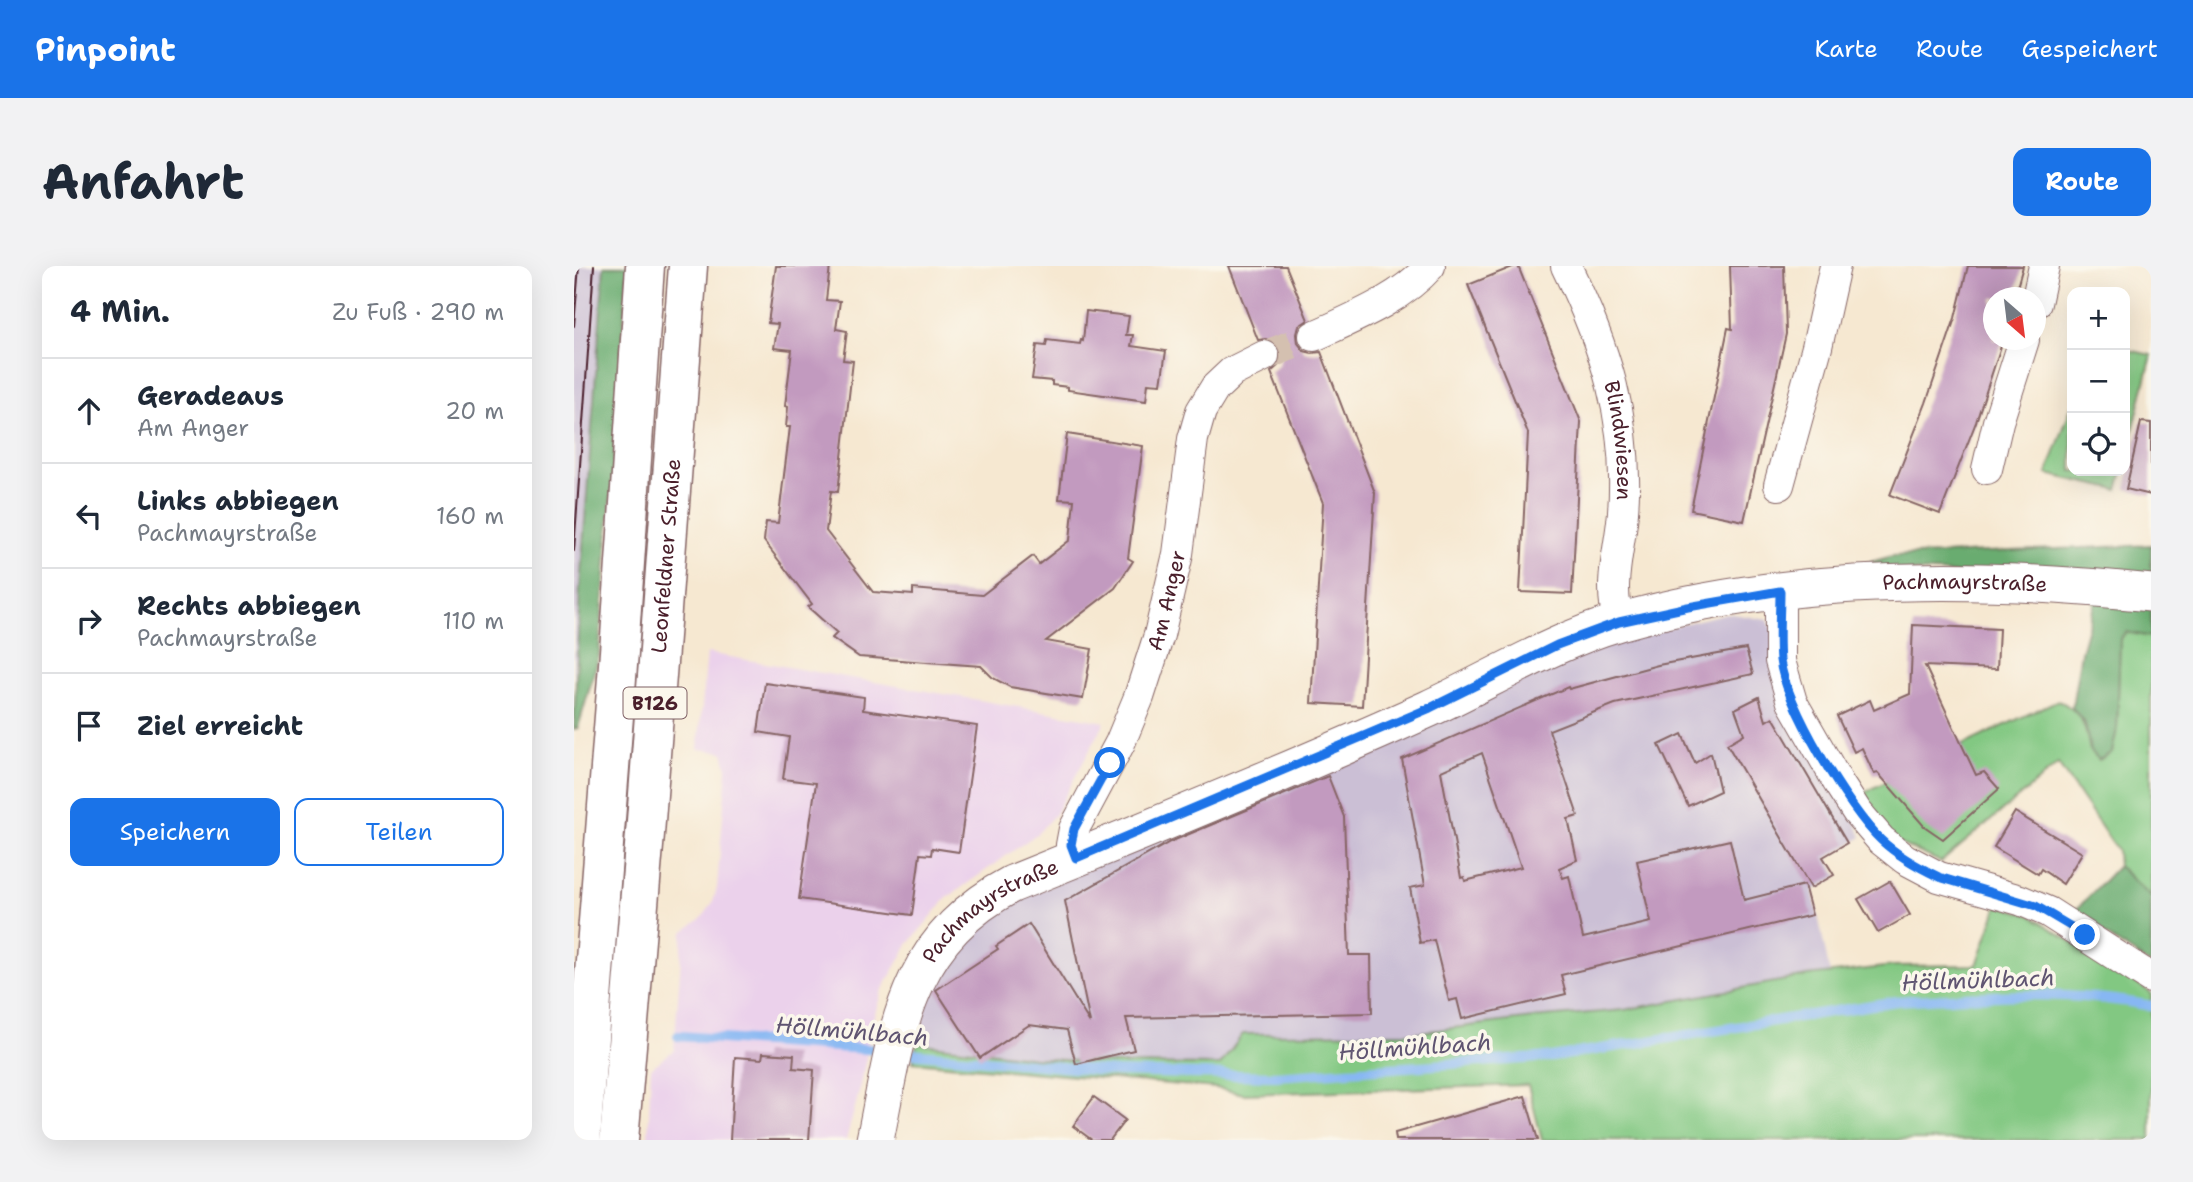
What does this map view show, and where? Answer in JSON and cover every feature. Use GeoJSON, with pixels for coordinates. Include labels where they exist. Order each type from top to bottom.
{"type":"FeatureCollection","features":[{"type":"Feature","properties":{"kind":"main road","name":"Leonfeldner Straße"},"geometry":{"type":"LineString","coordinates":[[581,1140],[586,922],[620,638],[645,266]]}},
{"type":"Feature","properties":{"kind":"main road","name":"Leonfeldner Straße"},"geometry":{"type":"LineString","coordinates":[[619,1140],[688,266]]}},
{"type":"Feature","properties":{"kind":"street"},"geometry":{"type":"LineString","coordinates":[[1314,336],[1384,301],[1423,274],[1430,266]]}},
{"type":"Feature","properties":{"kind":"street","name":"Blindwiesen"},"geometry":{"type":"LineString","coordinates":[[1566,266],[1596,333],[1611,375],[1619,416],[1624,463],[1623,512],[1612,589],[1619,622]]}},
{"type":"Feature","properties":{"kind":"street"},"geometry":{"type":"LineString","coordinates":[[1779,485],[1817,347],[1835,266]]}},
{"type":"Feature","properties":{"kind":"street"},"geometry":{"type":"LineString","coordinates":[[2039,287],[2044,266]]}},
{"type":"Feature","properties":{"kind":"street"},"geometry":{"type":"LineString","coordinates":[[1987,469],[1998,422],[2021,350]]}},
{"type":"Feature","properties":{"kind":"street","name":"Am Anger"},"geometry":{"type":"LineString","coordinates":[[1076,858],[1071,845],[1074,829],[1120,743],[1159,635],[1178,554],[1193,439],[1201,411],[1215,388],[1232,372],[1264,356]]}},
{"type":"Feature","properties":{"kind":"street","name":"Pachmayrstraße"},"geometry":{"type":"LineString","coordinates":[[875,1140],[892,1054],[907,1001],[938,944],[961,917],[987,898],[1012,884],[1430,708],[1557,645],[1619,622],[1688,607],[1780,591],[1835,586],[1944,582],[2012,583],[2151,593]]}},
{"type":"Feature","properties":{"kind":"street"},"geometry":{"type":"LineString","coordinates":[[1780,591],[1780,661],[1789,694],[1839,784],[1874,834],[1905,859],[1939,877],[2020,900],[2048,912],[2151,978]]}},
{"type":"Feature","properties":{"kind":"shaded area"},"geometry":{"type":"Polygon","coordinates":[[[574,266],[604,266],[574,685],[574,266]]]}},
{"type":"Feature","properties":{"kind":"shaded area"},"geometry":{"type":"Polygon","coordinates":[[[1727,613],[1768,620],[1862,837],[1827,858],[1838,876],[1813,891],[1830,974],[1624,1010],[1414,1033],[1243,1034],[1221,1065],[1120,1064],[1035,1058],[917,1043],[934,974],[956,941],[1005,906],[1585,648],[1727,613]]]}},
{"type":"Feature","properties":{"kind":"shaded area"},"geometry":{"type":"Polygon","coordinates":[[[707,653],[1105,722],[1055,814],[1038,833],[947,898],[909,943],[882,991],[873,1019],[861,1085],[846,1140],[648,1140],[651,1068],[674,1050],[683,932],[702,918],[712,904],[717,888],[727,768],[723,752],[698,749],[707,653]]]}},
{"type":"Feature","properties":{"kind":"green space"},"geometry":{"type":"Polygon","coordinates":[[[604,266],[628,266],[599,656],[578,728],[574,729],[580,586],[604,266]]]}},
{"type":"Feature","properties":{"kind":"green space"},"geometry":{"type":"Polygon","coordinates":[[[2130,350],[2151,355],[2130,443],[2130,350]]]}},
{"type":"Feature","properties":{"kind":"green space"},"geometry":{"type":"Polygon","coordinates":[[[2067,419],[2067,476],[2122,476],[2118,490],[2047,474],[2067,419]]]}},
{"type":"Feature","properties":{"kind":"green space"},"geometry":{"type":"Polygon","coordinates":[[[2151,545],[2151,580],[1846,569],[1892,556],[2151,545]]]}},
{"type":"Feature","properties":{"kind":"green space"},"geometry":{"type":"Polygon","coordinates":[[[2096,598],[2151,603],[2151,637],[2126,632],[2120,639],[2117,729],[2112,752],[2099,760],[2090,750],[2085,724],[2072,707],[2081,652],[2096,598]]]}},
{"type":"Feature","properties":{"kind":"green space"},"geometry":{"type":"Polygon","coordinates":[[[2126,632],[2151,637],[2151,897],[2118,866],[2117,850],[2058,764],[1941,862],[1896,842],[1858,795],[2058,700],[2072,709],[2081,720],[2090,750],[2112,752],[2117,729],[2120,639],[2126,632]]]}},
{"type":"Feature","properties":{"kind":"green space"},"geometry":{"type":"Polygon","coordinates":[[[2118,866],[2151,897],[2151,965],[2073,913],[2118,866]]]}},
{"type":"Feature","properties":{"kind":"green space"},"geometry":{"type":"Polygon","coordinates":[[[1998,905],[2030,915],[2151,993],[2151,1140],[1542,1140],[1528,1085],[1244,1094],[1216,1088],[913,1062],[917,1043],[1035,1058],[1120,1064],[1220,1065],[1243,1034],[1414,1033],[1624,1010],[1807,976],[1893,966],[1977,965],[1998,905]]]}},
{"type":"Feature","properties":{"kind":"building"},"geometry":{"type":"Polygon","coordinates":[[[776,266],[830,266],[826,300],[840,301],[836,329],[847,331],[843,360],[853,361],[838,492],[831,491],[826,531],[873,592],[913,595],[913,589],[982,595],[1033,556],[1039,564],[1070,540],[1074,500],[1059,499],[1067,434],[1143,446],[1128,558],[1133,561],[1115,588],[1046,641],[1092,649],[1083,699],[1010,687],[993,678],[981,666],[859,657],[832,638],[837,633],[808,607],[812,604],[764,541],[766,522],[778,523],[790,427],[786,427],[788,407],[785,406],[792,350],[774,348],[778,324],[768,323],[776,266]]]}},
{"type":"Feature","properties":{"kind":"building"},"geometry":{"type":"Polygon","coordinates":[[[1229,266],[1286,266],[1308,320],[1299,326],[1298,343],[1304,351],[1321,352],[1375,493],[1362,706],[1311,703],[1323,503],[1271,372],[1279,365],[1280,349],[1273,341],[1258,340],[1229,266]]]}},
{"type":"Feature","properties":{"kind":"building"},"geometry":{"type":"Polygon","coordinates":[[[1518,266],[1581,422],[1572,594],[1520,592],[1528,433],[1468,285],[1518,266]]]}},
{"type":"Feature","properties":{"kind":"building"},"geometry":{"type":"Polygon","coordinates":[[[1730,266],[1784,266],[1786,334],[1744,521],[1691,510],[1728,328],[1732,329],[1730,266]]]}},
{"type":"Feature","properties":{"kind":"building"},"geometry":{"type":"Polygon","coordinates":[[[1968,266],[2023,266],[2017,287],[1983,287],[1983,350],[2000,350],[1976,422],[1940,514],[1890,495],[1955,318],[1968,266]]]}},
{"type":"Feature","properties":{"kind":"building"},"geometry":{"type":"Polygon","coordinates":[[[1086,311],[1129,316],[1126,335],[1133,335],[1131,346],[1166,351],[1161,384],[1148,383],[1146,401],[1068,390],[1068,387],[1052,385],[1052,381],[1032,379],[1037,345],[1046,346],[1047,340],[1080,344],[1081,340],[1083,341],[1086,311]]]}},
{"type":"Feature","properties":{"kind":"building"},"geometry":{"type":"Polygon","coordinates":[[[2141,422],[2151,423],[2151,495],[2126,489],[2141,422]]]}},
{"type":"Feature","properties":{"kind":"building"},"geometry":{"type":"Polygon","coordinates":[[[1913,625],[1999,629],[1997,669],[1925,666],[1976,775],[1984,772],[1999,789],[1943,839],[1924,826],[1878,773],[1874,774],[1862,748],[1854,752],[1837,716],[1870,700],[1874,710],[1910,694],[1913,625]]]}},
{"type":"Feature","properties":{"kind":"building"},"geometry":{"type":"Polygon","coordinates":[[[1746,649],[1753,674],[1615,704],[1549,730],[1578,816],[1568,819],[1577,860],[1559,868],[1563,878],[1569,876],[1583,938],[1651,922],[1637,861],[1730,840],[1744,900],[1804,885],[1812,915],[1561,975],[1566,994],[1462,1019],[1457,999],[1449,1001],[1434,940],[1420,943],[1410,888],[1425,885],[1402,759],[1568,687],[1569,689],[1658,665],[1746,649]],[[1482,753],[1441,771],[1461,878],[1464,877],[1465,881],[1521,867],[1482,753]]]}},
{"type":"Feature","properties":{"kind":"building"},"geometry":{"type":"Polygon","coordinates":[[[765,683],[864,697],[863,710],[977,726],[959,852],[932,848],[931,855],[920,854],[912,915],[799,899],[816,783],[783,779],[789,737],[758,732],[765,683]]]}},
{"type":"Feature","properties":{"kind":"building"},"geometry":{"type":"Polygon","coordinates":[[[1759,697],[1766,721],[1773,717],[1847,843],[1823,857],[1834,875],[1811,888],[1727,744],[1744,734],[1735,709],[1759,697]]]}},
{"type":"Feature","properties":{"kind":"building"},"geometry":{"type":"Polygon","coordinates":[[[1682,734],[1695,763],[1711,753],[1720,791],[1688,806],[1659,745],[1682,734]]]}},
{"type":"Feature","properties":{"kind":"building"},"geometry":{"type":"Polygon","coordinates":[[[1328,776],[1344,817],[1349,955],[1371,955],[1372,1013],[1126,1018],[1134,1050],[1076,1064],[1067,1030],[1029,1025],[980,1058],[936,990],[998,949],[996,946],[1029,924],[1090,1023],[1065,901],[1170,842],[1328,776]]]}},
{"type":"Feature","properties":{"kind":"building"},"geometry":{"type":"Polygon","coordinates":[[[2015,812],[2082,853],[2063,884],[2041,869],[2038,874],[1994,847],[2015,812]]]}},
{"type":"Feature","properties":{"kind":"building"},"geometry":{"type":"Polygon","coordinates":[[[1890,881],[1910,915],[1878,933],[1858,899],[1890,881]]]}},
{"type":"Feature","properties":{"kind":"building"},"geometry":{"type":"Polygon","coordinates":[[[763,1053],[794,1055],[793,1068],[814,1070],[809,1140],[730,1140],[735,1057],[762,1059],[763,1053]]]}},
{"type":"Feature","properties":{"kind":"building"},"geometry":{"type":"Polygon","coordinates":[[[1525,1096],[1538,1140],[1396,1140],[1395,1133],[1525,1096]]]}},
{"type":"Feature","properties":{"kind":"building"},"geometry":{"type":"Polygon","coordinates":[[[1094,1097],[1125,1120],[1110,1140],[1092,1140],[1073,1126],[1094,1097]]]}},
{"type":"Feature","properties":{"kind":"waterway","name":"Höllmühlbach"},"geometry":{"type":"LineString","coordinates":[[678,1036],[866,1049],[1116,1072],[1275,1076],[1552,1057],[1897,1001],[2056,996],[2088,997],[2151,1006]]}},
{"type":"Feature","properties":{"kind":"tunnel"},"geometry":{"type":"LineString","coordinates":[[1264,356],[1314,336]]}},
{"type":"Feature","properties":{"kind":"tram line"},"geometry":{"type":"LineString","coordinates":[[574,326],[579,266]]}},
{"type":"Feature","properties":{"kind":"tram line"},"geometry":{"type":"LineString","coordinates":[[574,551],[594,266]]}},
{"type":"Feature","properties":{"kind":"route"},"geometry":{"type":"LineString","coordinates":[[1110,763],[1074,829],[1071,845],[1076,858],[1430,708],[1557,645],[1619,622],[1780,591],[1780,661],[1789,694],[1839,784],[1874,834],[1905,859],[1926,871],[2036,906],[2085,935]]}}]}
